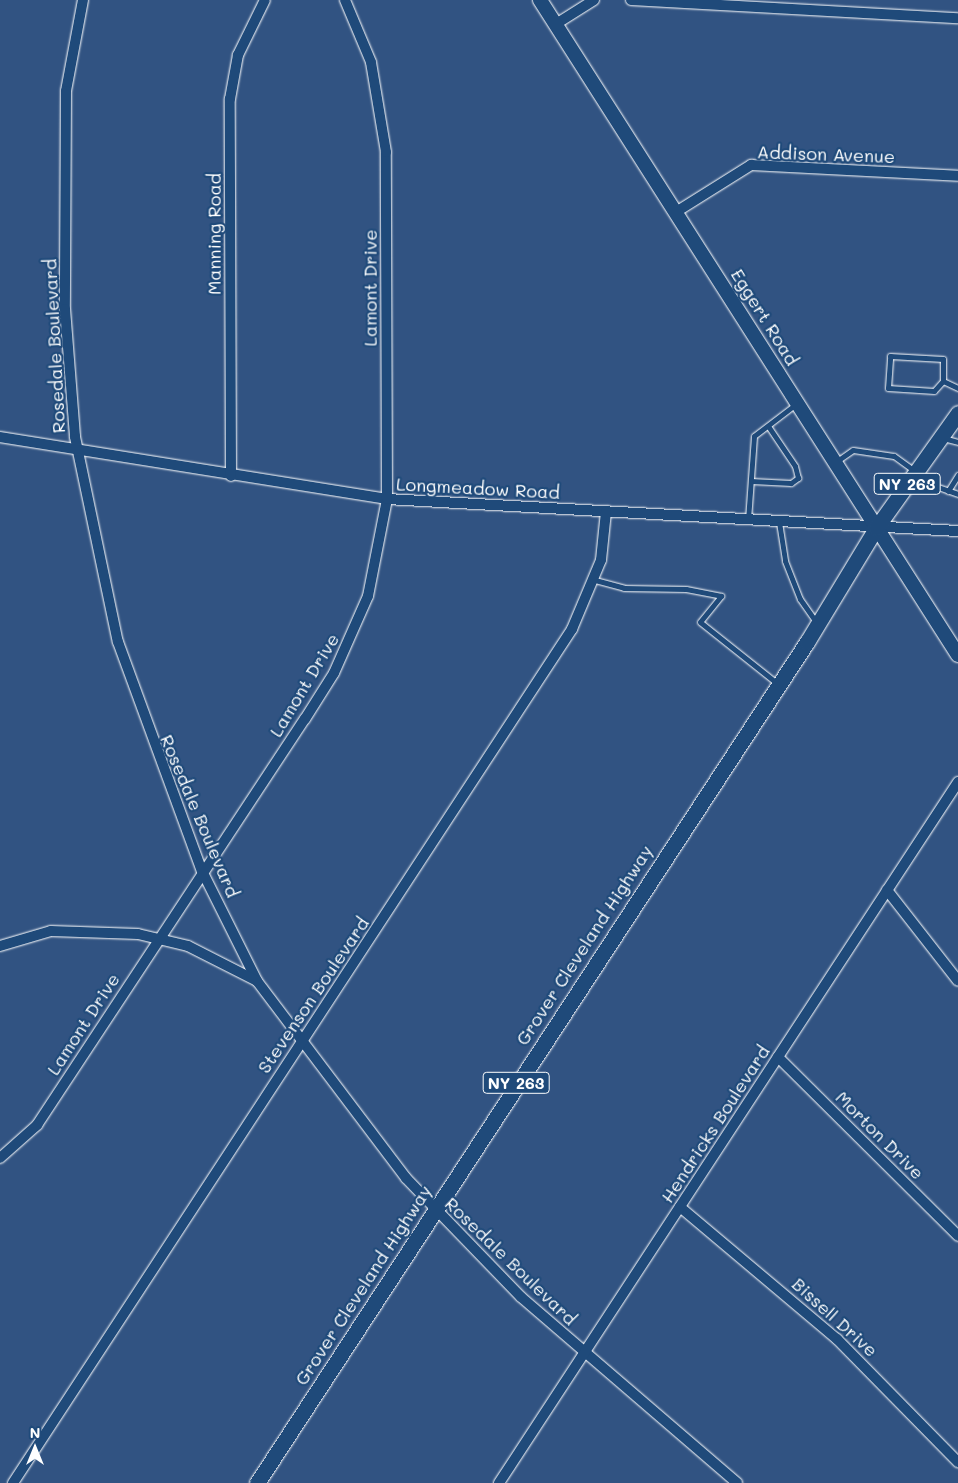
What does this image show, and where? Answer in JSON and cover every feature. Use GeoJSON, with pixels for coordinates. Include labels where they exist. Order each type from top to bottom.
{"type":"FeatureCollection","features":[{"type":"Feature","properties":{"kind":"main road","name":"NY 263"},"geometry":{"type":"LineString","coordinates":[[876,528],[958,412]]}},
{"type":"Feature","properties":{"kind":"main road","name":"Grover Cleveland Highway"},"geometry":{"type":"LineString","coordinates":[[257,1483],[818,624],[876,528]]}},
{"type":"Feature","properties":{"kind":"street","name":"Rosedale Boulevard"},"geometry":{"type":"LineString","coordinates":[[83,0],[66,92],[65,309],[78,447],[118,642],[202,871],[257,981],[304,1040],[363,1124],[434,1210],[521,1297],[737,1483]]}},
{"type":"Feature","properties":{"kind":"street","name":"Manning Road"},"geometry":{"type":"LineString","coordinates":[[231,476],[230,100],[238,55],[265,0]]}},
{"type":"Feature","properties":{"kind":"street","name":"Lamont Drive"},"geometry":{"type":"LineString","coordinates":[[0,1158],[37,1125],[156,938],[338,666],[368,596],[387,499],[386,152],[373,70],[345,0]]}},
{"type":"Feature","properties":{"kind":"street","name":"Eggert Road"},"geometry":{"type":"LineString","coordinates":[[540,0],[958,655]]}},
{"type":"Feature","properties":{"kind":"street"},"geometry":{"type":"LineString","coordinates":[[556,24],[594,0]]}},
{"type":"Feature","properties":{"kind":"street"},"geometry":{"type":"LineString","coordinates":[[631,0],[958,18]]}},
{"type":"Feature","properties":{"kind":"street","name":"Addison Avenue"},"geometry":{"type":"LineString","coordinates":[[676,212],[752,165],[958,176]]}},
{"type":"Feature","properties":{"kind":"street","name":"Longmeadow Road"},"geometry":{"type":"LineString","coordinates":[[0,437],[78,447],[231,476],[387,499],[876,528],[958,531]]}},
{"type":"Feature","properties":{"kind":"street","name":"Stevenson Boulevard"},"geometry":{"type":"LineString","coordinates":[[13,1483],[572,629],[595,580],[606,512]]}},
{"type":"Feature","properties":{"kind":"street","name":"Hendricks Boulevard"},"geometry":{"type":"LineString","coordinates":[[499,1483],[958,782]]}},
{"type":"Feature","properties":{"kind":"street"},"geometry":{"type":"LineString","coordinates":[[886,890],[958,981]]}},
{"type":"Feature","properties":{"kind":"street"},"geometry":{"type":"LineString","coordinates":[[0,946],[70,930],[156,938],[188,946],[257,981]]}},
{"type":"Feature","properties":{"kind":"street","name":"Morton Drive"},"geometry":{"type":"LineString","coordinates":[[778,1057],[958,1236]]}},
{"type":"Feature","properties":{"kind":"street","name":"Bissell Drive"},"geometry":{"type":"LineString","coordinates":[[680,1207],[837,1339],[958,1462]]}},
{"type":"Feature","properties":{"kind":"lane"},"geometry":{"type":"LineString","coordinates":[[890,356],[943,359],[943,381],[934,391],[888,388],[890,356]]}},
{"type":"Feature","properties":{"kind":"lane"},"geometry":{"type":"LineString","coordinates":[[943,381],[958,388]]}},
{"type":"Feature","properties":{"kind":"lane"},"geometry":{"type":"LineString","coordinates":[[748,520],[754,436],[797,404]]}},
{"type":"Feature","properties":{"kind":"lane"},"geometry":{"type":"LineString","coordinates":[[751,481],[791,483],[798,478],[795,466],[768,426]]}},
{"type":"Feature","properties":{"kind":"lane"},"geometry":{"type":"LineString","coordinates":[[940,437],[958,442]]}},
{"type":"Feature","properties":{"kind":"lane"},"geometry":{"type":"LineString","coordinates":[[834,462],[853,450],[894,456],[914,475],[958,494]]}},
{"type":"Feature","properties":{"kind":"lane"},"geometry":{"type":"LineString","coordinates":[[948,491],[958,474]]}},
{"type":"Feature","properties":{"kind":"lane"},"geometry":{"type":"LineString","coordinates":[[779,522],[784,561],[800,599],[818,624]]}},
{"type":"Feature","properties":{"kind":"lane"},"geometry":{"type":"LineString","coordinates":[[595,580],[624,588],[686,589],[721,596],[700,622],[779,684]]}}]}
